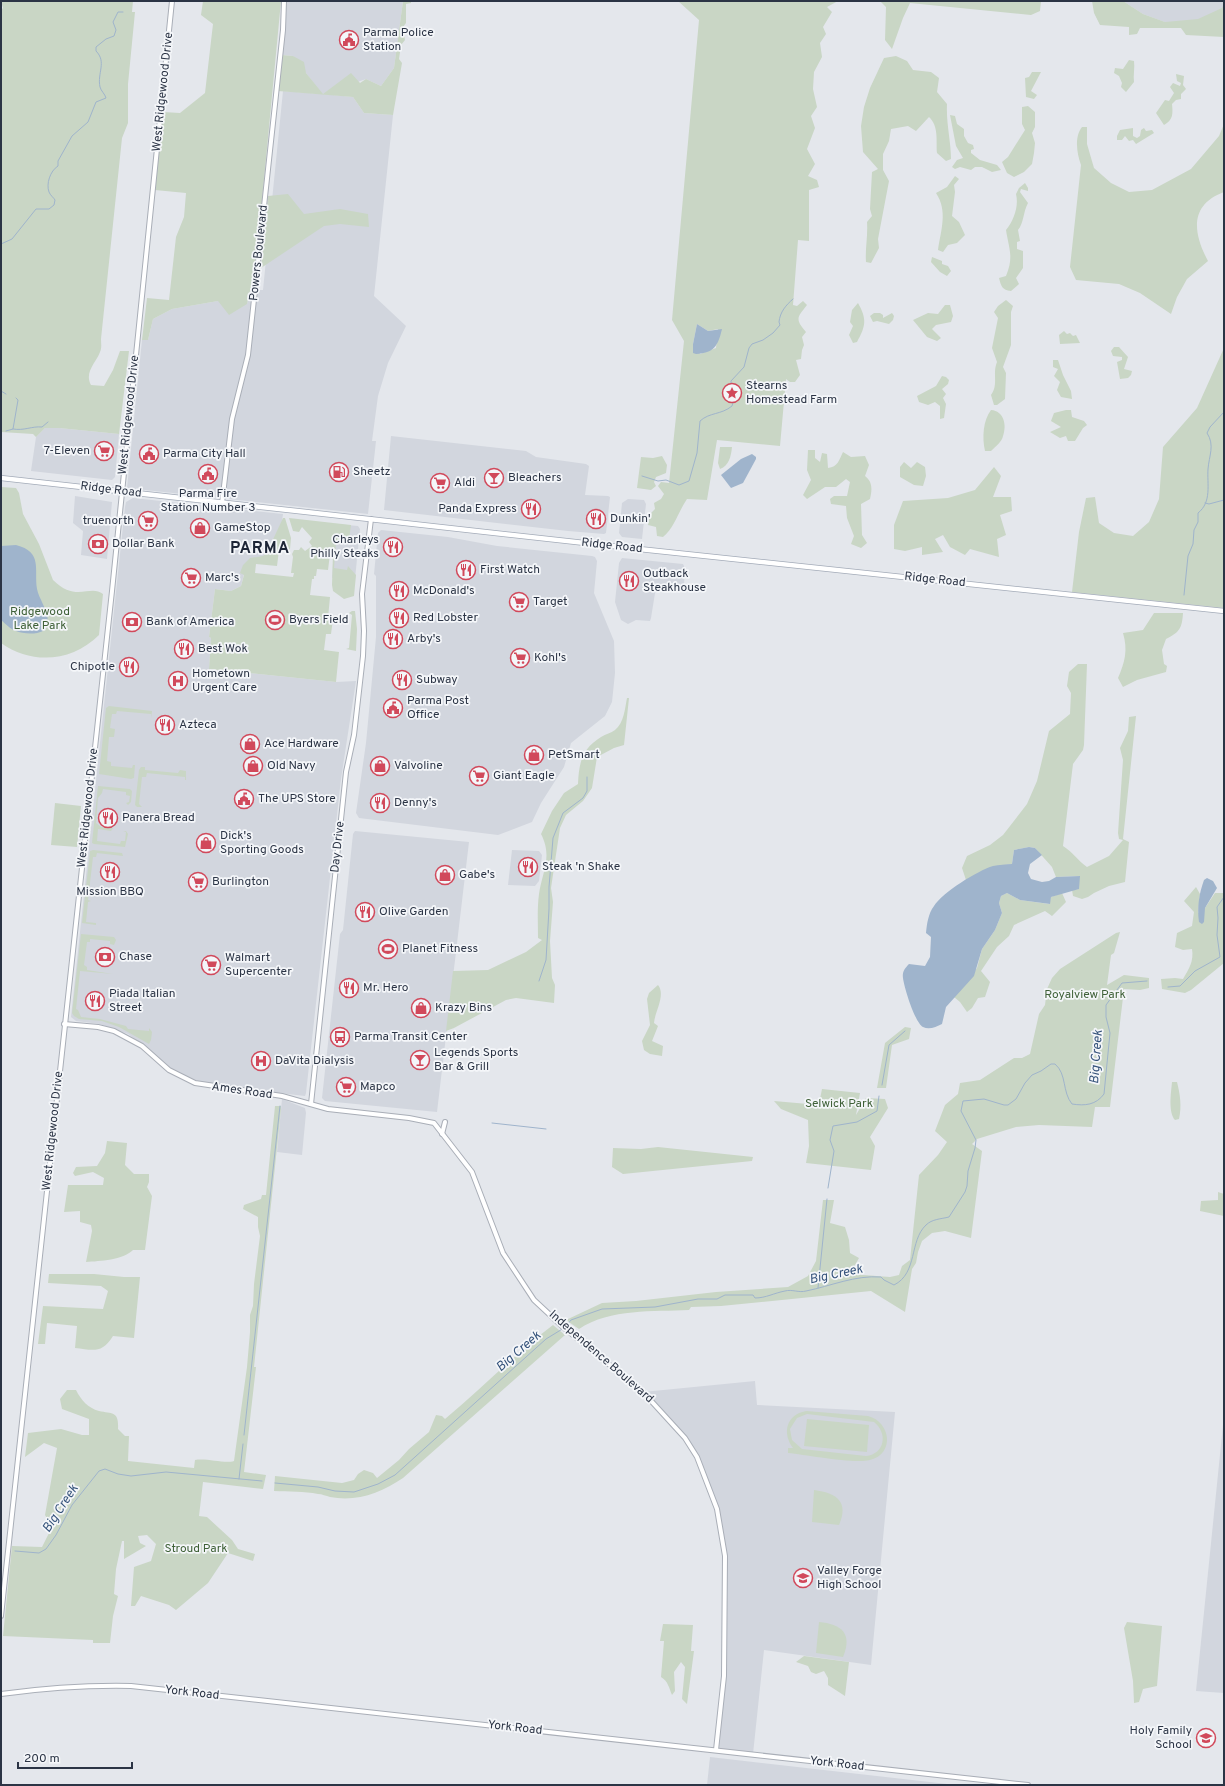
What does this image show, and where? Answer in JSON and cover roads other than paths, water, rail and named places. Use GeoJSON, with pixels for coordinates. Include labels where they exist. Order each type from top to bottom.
{"type":"FeatureCollection","features":[{"type":"Feature","properties":{"kind":"main road","name":"West Ridgewood Drive"},"geometry":{"type":"LineString","coordinates":[[1,1616],[172,1]]}},
{"type":"Feature","properties":{"kind":"main road","name":"Powers Boulevard"},"geometry":{"type":"LineString","coordinates":[[222,503],[232,419],[248,355],[283,30],[284,1]]}},
{"type":"Feature","properties":{"kind":"main road","name":"Ridge Road"},"geometry":{"type":"LineString","coordinates":[[1,478],[799,567],[1224,611]]}},
{"type":"Feature","properties":{"kind":"main road","name":"Day Drive"},"geometry":{"type":"LineString","coordinates":[[310,1104],[346,772],[354,729],[363,656],[363,584],[371,519]]}},
{"type":"Feature","properties":{"kind":"main road","name":"Ames Road"},"geometry":{"type":"LineString","coordinates":[[64,1024],[114,1030],[142,1046],[169,1070],[194,1083],[282,1096],[328,1109],[434,1122]]}},
{"type":"Feature","properties":{"kind":"main road","name":"Independence Boulevard"},"geometry":{"type":"LineString","coordinates":[[434,1122],[472,1172],[503,1253],[534,1300],[565,1328],[644,1392],[685,1438],[697,1457],[717,1509],[725,1556],[724,1676],[716,1750]]}},
{"type":"Feature","properties":{"kind":"main road"},"geometry":{"type":"LineString","coordinates":[[442,1134],[445,1122]]}},
{"type":"Feature","properties":{"kind":"main road","name":"York Road"},"geometry":{"type":"LineString","coordinates":[[1,1694],[87,1685],[131,1686],[1028,1785]]}},
{"type":"Feature","properties":{"kind":"water"},"geometry":{"type":"Polygon","coordinates":[[[697,324],[708,331],[722,329],[719,340],[714,348],[707,352],[696,354],[693,353],[693,344],[697,324]]]}},
{"type":"Feature","properties":{"kind":"water"},"geometry":{"type":"Polygon","coordinates":[[[752,454],[756,457],[756,459],[743,483],[731,488],[721,475],[741,459],[752,454]]]}},
{"type":"Feature","properties":{"kind":"water"},"geometry":{"type":"Polygon","coordinates":[[[16,545],[25,548],[30,552],[36,562],[37,589],[48,621],[48,626],[41,632],[31,634],[16,631],[1,620],[1,546],[16,545]]]}},
{"type":"Feature","properties":{"kind":"water"},"geometry":{"type":"Polygon","coordinates":[[[1029,847],[1035,848],[1042,855],[1030,864],[1028,873],[1031,879],[1042,882],[1049,881],[1056,877],[1080,876],[1079,889],[1051,897],[1050,904],[1020,900],[1007,893],[1001,896],[999,903],[1002,913],[995,930],[982,949],[974,976],[946,1007],[942,1024],[930,1028],[923,1027],[917,1019],[910,1004],[903,974],[909,964],[925,966],[930,957],[931,937],[926,933],[930,912],[938,900],[961,883],[978,872],[993,866],[1012,864],[1014,850],[1029,847]]]}},
{"type":"Feature","properties":{"kind":"water"},"geometry":{"type":"Polygon","coordinates":[[[1207,878],[1213,881],[1217,888],[1205,908],[1204,922],[1202,924],[1199,922],[1199,901],[1204,880],[1207,878]]]}},
{"type":"Feature","properties":{"kind":"waterway"},"geometry":{"type":"LineString","coordinates":[[1,244],[12,239],[36,209],[49,209],[54,205],[55,200],[48,189],[48,182],[51,174],[58,166],[58,161],[72,136],[88,122],[96,102],[106,98],[99,82],[101,59],[96,51],[96,47],[106,39],[114,36],[116,30],[113,22],[118,12],[123,12]]}},
{"type":"Feature","properties":{"kind":"waterway"},"geometry":{"type":"LineString","coordinates":[[642,476],[658,481],[666,480],[679,485],[689,481],[697,453],[700,421],[732,406],[734,399],[731,391],[731,381],[744,367],[749,348],[752,344],[763,340],[773,333],[780,325],[779,322],[782,312],[793,299]]}},
{"type":"Feature","properties":{"kind":"waterway"},"geometry":{"type":"LineString","coordinates":[[1,391],[6,394]]}},
{"type":"Feature","properties":{"kind":"waterway"},"geometry":{"type":"LineString","coordinates":[[6,431],[13,429],[18,400],[16,398]]}},
{"type":"Feature","properties":{"kind":"waterway"},"geometry":{"type":"LineString","coordinates":[[1184,595],[1188,556],[1193,544],[1194,530],[1198,522],[1198,513],[1205,504],[1208,492],[1208,469],[1211,442],[1207,433],[1210,427],[1224,412]]}},
{"type":"Feature","properties":{"kind":"waterway"},"geometry":{"type":"LineString","coordinates":[[13,429],[42,427],[48,422]]}},
{"type":"Feature","properties":{"kind":"waterway"},"geometry":{"type":"LineString","coordinates":[[1205,503],[1209,504],[1224,500]]}},
{"type":"Feature","properties":{"kind":"waterway"},"geometry":{"type":"LineString","coordinates":[[539,981],[546,960],[553,838],[563,813],[583,798],[587,791],[587,777]]}},
{"type":"Feature","properties":{"kind":"waterway","name":"Big Creek"},"geometry":{"type":"LineString","coordinates":[[1168,987],[1180,986],[1195,971],[1220,957],[1217,935],[1217,907],[1224,897]]}},
{"type":"Feature","properties":{"kind":"waterway","name":"Big Creek"},"geometry":{"type":"LineString","coordinates":[[566,1326],[571,1320],[602,1309],[655,1307],[698,1299],[717,1299],[725,1295],[753,1295],[755,1298],[759,1298],[781,1292],[803,1291],[852,1279],[871,1277],[881,1277],[894,1285],[902,1280],[907,1273],[917,1239],[926,1225],[949,1217],[965,1192],[968,1171],[976,1140],[961,1111],[963,1101],[984,1099],[1008,1105],[1016,1099],[1025,1083],[1032,1075],[1051,1064],[1055,1064],[1059,1068],[1067,1094],[1072,1104],[1086,1105],[1094,1103],[1104,1094],[1110,1033],[1106,1017],[1106,1005],[1122,983],[1147,981]]}},
{"type":"Feature","properties":{"kind":"waterway"},"geometry":{"type":"LineString","coordinates":[[882,1085],[889,1045],[905,1031]]}},
{"type":"Feature","properties":{"kind":"waterway"},"geometry":{"type":"LineString","coordinates":[[828,1188],[834,1151],[830,1140],[833,1126],[857,1122],[877,1111],[879,1096]]}},
{"type":"Feature","properties":{"kind":"waterway"},"geometry":{"type":"LineString","coordinates":[[244,1435],[280,1106]]}},
{"type":"Feature","properties":{"kind":"waterway"},"geometry":{"type":"LineString","coordinates":[[492,1123],[546,1129]]}},
{"type":"Feature","properties":{"kind":"waterway"},"geometry":{"type":"LineString","coordinates":[[818,1288],[827,1199]]}},
{"type":"Feature","properties":{"kind":"waterway","name":"Big Creek"},"geometry":{"type":"LineString","coordinates":[[275,1483],[354,1492],[378,1484],[395,1475],[546,1339],[564,1328]]}},
{"type":"Feature","properties":{"kind":"waterway"},"geometry":{"type":"LineString","coordinates":[[239,1479],[243,1444]]}},
{"type":"Feature","properties":{"kind":"waterway","name":"Big Creek"},"geometry":{"type":"LineString","coordinates":[[15,1551],[39,1553],[46,1549],[56,1535],[72,1505],[99,1471],[105,1469],[118,1474],[131,1476],[166,1472],[262,1481]]}},
{"type":"Feature","properties":{"kind":"place","name":"Parma Police Station"},"geometry":{"type":"Point","coordinates":[349,40]}},
{"type":"Feature","properties":{"kind":"place","name":"Stearns Homestead Farm"},"geometry":{"type":"Point","coordinates":[732,393]}},
{"type":"Feature","properties":{"kind":"place","name":"7-Eleven"},"geometry":{"type":"Point","coordinates":[104,451]}},
{"type":"Feature","properties":{"kind":"place","name":"Parma City Hall"},"geometry":{"type":"Point","coordinates":[149,454]}},
{"type":"Feature","properties":{"kind":"place","name":"Sheetz"},"geometry":{"type":"Point","coordinates":[339,472]}},
{"type":"Feature","properties":{"kind":"place","name":"Parma Fire Station Number 3"},"geometry":{"type":"Point","coordinates":[208,474]}},
{"type":"Feature","properties":{"kind":"place","name":"Bleachers"},"geometry":{"type":"Point","coordinates":[494,478]}},
{"type":"Feature","properties":{"kind":"place","name":"Aldi"},"geometry":{"type":"Point","coordinates":[440,483]}},
{"type":"Feature","properties":{"kind":"place","name":"Panda Express"},"geometry":{"type":"Point","coordinates":[531,509]}},
{"type":"Feature","properties":{"kind":"place","name":"Dunkin'"},"geometry":{"type":"Point","coordinates":[596,519]}},
{"type":"Feature","properties":{"kind":"place","name":"truenorth"},"geometry":{"type":"Point","coordinates":[148,521]}},
{"type":"Feature","properties":{"kind":"place","name":"GameStop"},"geometry":{"type":"Point","coordinates":[200,528]}},
{"type":"Feature","properties":{"kind":"place","name":"Dollar Bank"},"geometry":{"type":"Point","coordinates":[98,544]}},
{"type":"Feature","properties":{"kind":"place","name":"Charleys Philly Steaks"},"geometry":{"type":"Point","coordinates":[393,547]}},
{"type":"Feature","properties":{"kind":"place","name":"First Watch"},"geometry":{"type":"Point","coordinates":[466,570]}},
{"type":"Feature","properties":{"kind":"place","name":"Marc's"},"geometry":{"type":"Point","coordinates":[191,578]}},
{"type":"Feature","properties":{"kind":"place","name":"Outback Steakhouse"},"geometry":{"type":"Point","coordinates":[629,581]}},
{"type":"Feature","properties":{"kind":"place","name":"McDonald's"},"geometry":{"type":"Point","coordinates":[399,591]}},
{"type":"Feature","properties":{"kind":"place","name":"Target"},"geometry":{"type":"Point","coordinates":[519,602]}},
{"type":"Feature","properties":{"kind":"place","name":"Red Lobster"},"geometry":{"type":"Point","coordinates":[399,618]}},
{"type":"Feature","properties":{"kind":"place","name":"Byers Field"},"geometry":{"type":"Point","coordinates":[275,620]}},
{"type":"Feature","properties":{"kind":"place","name":"Bank of America"},"geometry":{"type":"Point","coordinates":[132,622]}},
{"type":"Feature","properties":{"kind":"place","name":"Arby's"},"geometry":{"type":"Point","coordinates":[393,639]}},
{"type":"Feature","properties":{"kind":"place","name":"Best Wok"},"geometry":{"type":"Point","coordinates":[184,649]}},
{"type":"Feature","properties":{"kind":"place","name":"Kohl's"},"geometry":{"type":"Point","coordinates":[520,658]}},
{"type":"Feature","properties":{"kind":"place","name":"Chipotle"},"geometry":{"type":"Point","coordinates":[129,667]}},
{"type":"Feature","properties":{"kind":"place","name":"Subway"},"geometry":{"type":"Point","coordinates":[402,680]}},
{"type":"Feature","properties":{"kind":"place","name":"Hometown Urgent Care"},"geometry":{"type":"Point","coordinates":[178,681]}},
{"type":"Feature","properties":{"kind":"place","name":"Parma Post Office"},"geometry":{"type":"Point","coordinates":[393,708]}},
{"type":"Feature","properties":{"kind":"place","name":"Azteca"},"geometry":{"type":"Point","coordinates":[165,725]}},
{"type":"Feature","properties":{"kind":"place","name":"Ace Hardware"},"geometry":{"type":"Point","coordinates":[250,744]}},
{"type":"Feature","properties":{"kind":"place","name":"PetSmart"},"geometry":{"type":"Point","coordinates":[534,755]}},
{"type":"Feature","properties":{"kind":"place","name":"Old Navy"},"geometry":{"type":"Point","coordinates":[253,766]}},
{"type":"Feature","properties":{"kind":"place","name":"Valvoline"},"geometry":{"type":"Point","coordinates":[380,766]}},
{"type":"Feature","properties":{"kind":"place","name":"Giant Eagle"},"geometry":{"type":"Point","coordinates":[479,776]}},
{"type":"Feature","properties":{"kind":"place","name":"The UPS Store"},"geometry":{"type":"Point","coordinates":[244,799]}},
{"type":"Feature","properties":{"kind":"place","name":"Denny's"},"geometry":{"type":"Point","coordinates":[380,803]}},
{"type":"Feature","properties":{"kind":"place","name":"Panera Bread"},"geometry":{"type":"Point","coordinates":[108,818]}},
{"type":"Feature","properties":{"kind":"place","name":"Dick's Sporting Goods"},"geometry":{"type":"Point","coordinates":[206,843]}},
{"type":"Feature","properties":{"kind":"place","name":"Steak 'n Shake"},"geometry":{"type":"Point","coordinates":[528,867]}},
{"type":"Feature","properties":{"kind":"place","name":"Mission BBQ"},"geometry":{"type":"Point","coordinates":[110,872]}},
{"type":"Feature","properties":{"kind":"place","name":"Gabe's"},"geometry":{"type":"Point","coordinates":[445,875]}},
{"type":"Feature","properties":{"kind":"place","name":"Burlington"},"geometry":{"type":"Point","coordinates":[198,882]}},
{"type":"Feature","properties":{"kind":"place","name":"Olive Garden"},"geometry":{"type":"Point","coordinates":[365,912]}},
{"type":"Feature","properties":{"kind":"place","name":"Planet Fitness"},"geometry":{"type":"Point","coordinates":[388,949]}},
{"type":"Feature","properties":{"kind":"place","name":"Chase"},"geometry":{"type":"Point","coordinates":[105,957]}},
{"type":"Feature","properties":{"kind":"place","name":"Walmart Supercenter"},"geometry":{"type":"Point","coordinates":[211,965]}},
{"type":"Feature","properties":{"kind":"place","name":"Mr. Hero"},"geometry":{"type":"Point","coordinates":[349,988]}},
{"type":"Feature","properties":{"kind":"place","name":"Piada Italian Street"},"geometry":{"type":"Point","coordinates":[95,1001]}},
{"type":"Feature","properties":{"kind":"place","name":"Krazy Bins"},"geometry":{"type":"Point","coordinates":[421,1008]}},
{"type":"Feature","properties":{"kind":"place","name":"Parma Transit Center"},"geometry":{"type":"Point","coordinates":[340,1037]}},
{"type":"Feature","properties":{"kind":"place","name":"Legends Sports Bar & Grill"},"geometry":{"type":"Point","coordinates":[420,1060]}},
{"type":"Feature","properties":{"kind":"place","name":"DaVita Dialysis"},"geometry":{"type":"Point","coordinates":[261,1061]}},
{"type":"Feature","properties":{"kind":"place","name":"Mapco"},"geometry":{"type":"Point","coordinates":[346,1087]}},
{"type":"Feature","properties":{"kind":"place","name":"Valley Forge High School"},"geometry":{"type":"Point","coordinates":[803,1578]}},
{"type":"Feature","properties":{"kind":"place","name":"Holy Family School"},"geometry":{"type":"Point","coordinates":[1206,1738]}},
{"type":"Feature","properties":{"kind":"district","name":"PARMA"},"geometry":{"type":"Point","coordinates":[260,549]}},
{"type":"Feature","properties":{"kind":"park label","name":"Ridgewood Lake Park"},"geometry":{"type":"Point","coordinates":[40,619]}},
{"type":"Feature","properties":{"kind":"park label","name":"Royalview Park"},"geometry":{"type":"Point","coordinates":[1085,995]}},
{"type":"Feature","properties":{"kind":"park label","name":"Selwick Park"},"geometry":{"type":"Point","coordinates":[839,1104]}},
{"type":"Feature","properties":{"kind":"park label","name":"Stroud Park"},"geometry":{"type":"Point","coordinates":[196,1549]}}]}
